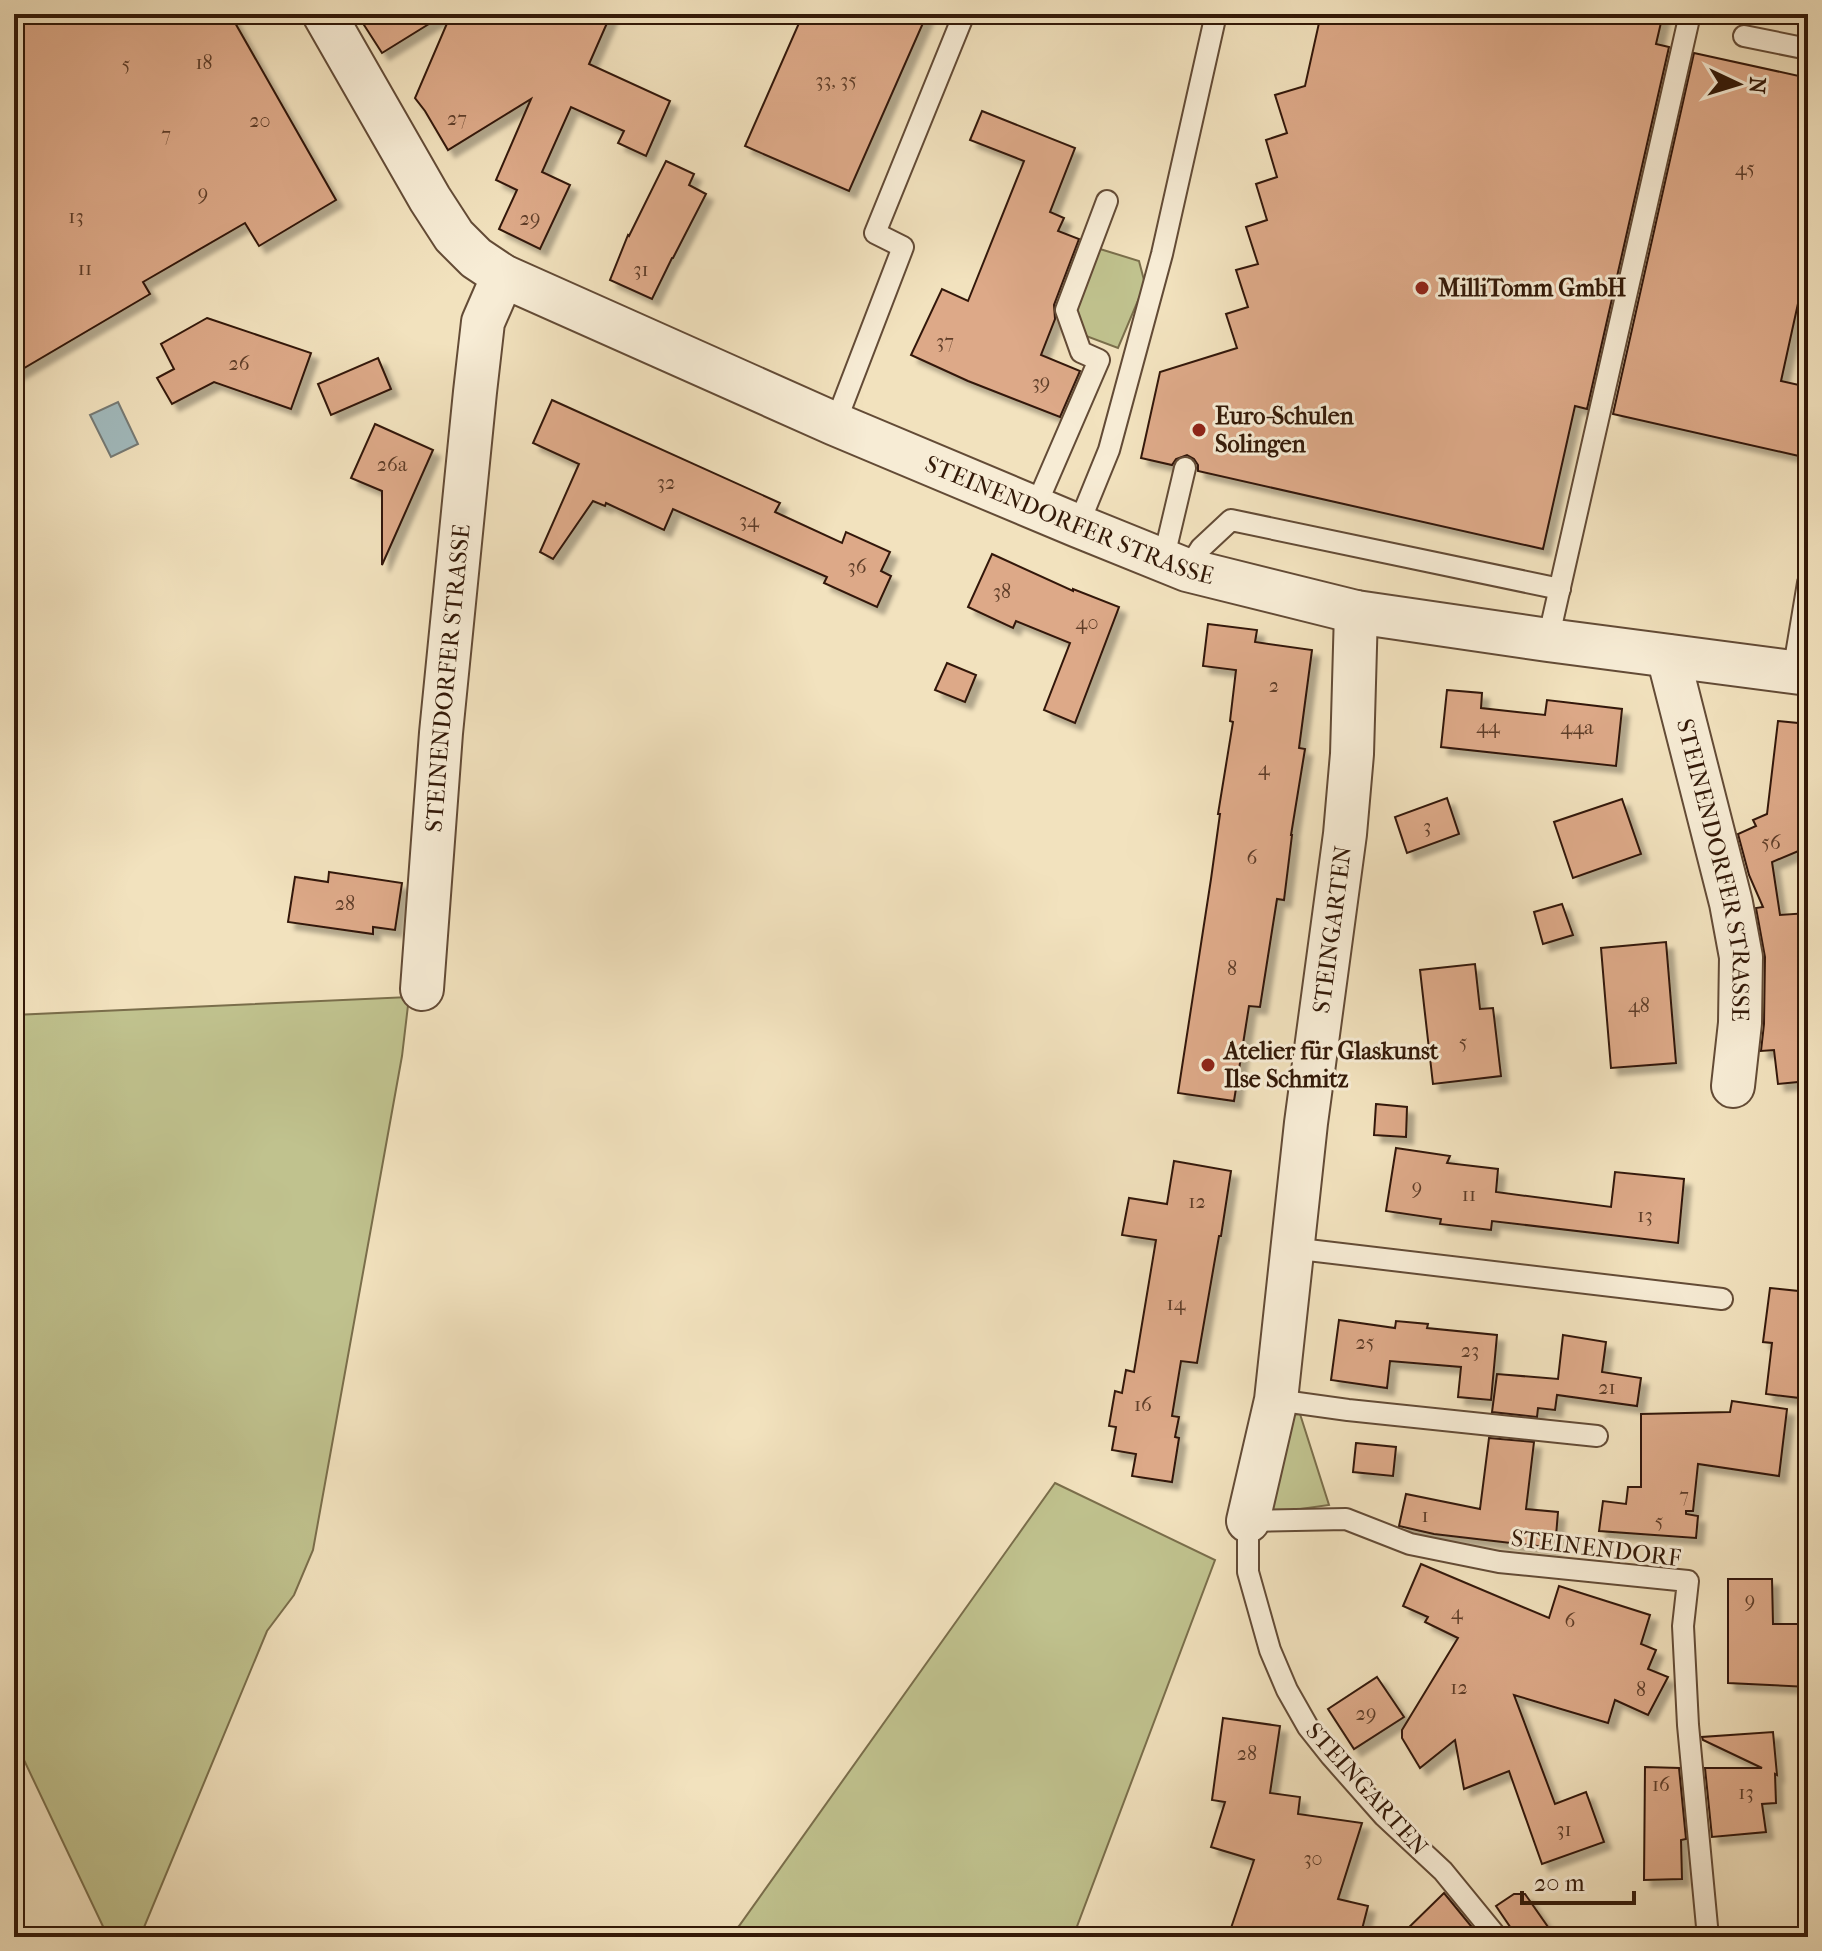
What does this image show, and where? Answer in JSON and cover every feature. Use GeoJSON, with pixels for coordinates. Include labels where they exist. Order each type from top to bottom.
{"type":"FeatureCollection","features":[{"type":"Feature","properties":{"kind":"street","name":"STEINENDORFER STRASSE"},"geometry":{"type":"LineString","coordinates":[[324,14],[454,236],[476,258],[503,276],[835,424],[1175,565],[1356,612],[1801,674]]}},
{"type":"Feature","properties":{"kind":"street","name":"STEINENDORFER STRASSE"},"geometry":{"type":"LineString","coordinates":[[422,989],[441,733],[475,392],[483,322],[503,276]]}},
{"type":"Feature","properties":{"kind":"street","name":"STEINGARTEN"},"geometry":{"type":"LineString","coordinates":[[1248,1521],[1276,1400],[1306,1123],[1345,834],[1352,754],[1356,612]]}},
{"type":"Feature","properties":{"kind":"street","name":"STEINENDORFER STRASSE"},"geometry":{"type":"LineString","coordinates":[[1668,656],[1731,903],[1741,957],[1740,1023],[1733,1086]]}},
{"type":"Feature","properties":{"kind":"lane"},"geometry":{"type":"LineString","coordinates":[[835,424],[903,247],[875,233],[964,14]]}},
{"type":"Feature","properties":{"kind":"lane"},"geometry":{"type":"LineString","coordinates":[[1078,526],[1109,450],[1158,269],[1216,14]]}},
{"type":"Feature","properties":{"kind":"lane"},"geometry":{"type":"LineString","coordinates":[[1548,640],[1690,14]]}},
{"type":"Feature","properties":{"kind":"lane"},"geometry":{"type":"LineString","coordinates":[[1744,36],[1808,49]]}},
{"type":"Feature","properties":{"kind":"lane"},"geometry":{"type":"LineString","coordinates":[[1035,508],[1099,360],[1081,352],[1066,310],[1107,201]]}},
{"type":"Feature","properties":{"kind":"lane"},"geometry":{"type":"LineString","coordinates":[[1175,565],[1185,468]]}},
{"type":"Feature","properties":{"kind":"lane"},"geometry":{"type":"LineString","coordinates":[[1175,565],[1201,548],[1231,520],[1560,589]]}},
{"type":"Feature","properties":{"kind":"lane"},"geometry":{"type":"LineString","coordinates":[[1801,674],[1808,583]]}},
{"type":"Feature","properties":{"kind":"lane"},"geometry":{"type":"LineString","coordinates":[[1291,1248],[1722,1299]]}},
{"type":"Feature","properties":{"kind":"lane"},"geometry":{"type":"LineString","coordinates":[[1276,1400],[1597,1436]]}},
{"type":"Feature","properties":{"kind":"lane","name":"STEINENDORF"},"geometry":{"type":"LineString","coordinates":[[1248,1521],[1346,1519],[1410,1544],[1499,1562],[1688,1581],[1683,1626],[1688,1725],[1708,1937]]}},
{"type":"Feature","properties":{"kind":"lane","name":"STEINGARTEN"},"geometry":{"type":"LineString","coordinates":[[1248,1521],[1248,1572],[1270,1650],[1287,1690],[1308,1727],[1384,1816],[1443,1871],[1497,1937]]}},
{"type":"Feature","properties":{"kind":"green space"},"geometry":{"type":"Polygon","coordinates":[[[1100,249],[1139,261],[1145,284],[1118,348],[1086,336],[1073,311],[1100,249]]]}},
{"type":"Feature","properties":{"kind":"green space"},"geometry":{"type":"Polygon","coordinates":[[[409,997],[402,1056],[313,1550],[294,1595],[267,1631],[140,1937],[108,1937],[14,1739],[14,1015],[409,997]]]}},
{"type":"Feature","properties":{"kind":"green space"},"geometry":{"type":"Polygon","coordinates":[[[1300,1414],[1329,1505],[1265,1514],[1284,1416],[1300,1414]]]}},
{"type":"Feature","properties":{"kind":"green space"},"geometry":{"type":"Polygon","coordinates":[[[1055,1483],[1215,1560],[1073,1937],[728,1937],[739,1926],[1055,1483]]]}},
{"type":"Feature","properties":{"kind":"water"},"geometry":{"type":"Polygon","coordinates":[[[118,402],[138,444],[111,457],[90,415],[118,402]]]}},
{"type":"Feature","properties":{"kind":"building"},"geometry":{"type":"Polygon","coordinates":[[[14,14],[230,14],[336,200],[259,246],[245,223],[143,282],[150,294],[14,374],[14,14]]]}},
{"type":"Feature","properties":{"kind":"building"},"geometry":{"type":"Polygon","coordinates":[[[357,14],[445,14],[382,53],[357,14]]]}},
{"type":"Feature","properties":{"kind":"building"},"geometry":{"type":"Polygon","coordinates":[[[451,14],[611,14],[589,64],[670,101],[646,156],[618,143],[624,131],[571,107],[542,172],[570,185],[540,249],[499,229],[517,190],[496,180],[531,99],[448,150],[415,98],[451,14]]]}},
{"type":"Feature","properties":{"kind":"building"},"geometry":{"type":"Polygon","coordinates":[[[803,14],[927,14],[849,191],[745,146],[803,14]]]}},
{"type":"Feature","properties":{"kind":"building","name":"MilliTomm GmbH"},"geometry":{"type":"Polygon","coordinates":[[[1321,14],[1663,14],[1656,44],[1669,47],[1587,409],[1575,406],[1543,549],[1198,471],[1194,459],[1187,455],[1176,459],[1172,465],[1141,458],[1160,372],[1237,348],[1226,314],[1248,307],[1236,270],[1258,264],[1246,227],[1267,220],[1256,184],[1277,177],[1266,140],[1287,133],[1275,95],[1305,86],[1321,14]]]}},
{"type":"Feature","properties":{"kind":"building"},"geometry":{"type":"Polygon","coordinates":[[[1694,53],[1808,78],[1808,258],[1781,381],[1808,387],[1808,417],[1799,456],[1613,414],[1694,53]]]}},
{"type":"Feature","properties":{"kind":"building"},"geometry":{"type":"Polygon","coordinates":[[[982,111],[1075,148],[1050,212],[1064,218],[1058,231],[1079,239],[1054,305],[1055,319],[1041,355],[1080,371],[1060,417],[911,355],[942,289],[968,301],[1024,161],[970,140],[982,111]]]}},
{"type":"Feature","properties":{"kind":"building"},"geometry":{"type":"Polygon","coordinates":[[[666,161],[694,174],[689,185],[706,194],[652,299],[610,280],[628,235],[666,161]]]}},
{"type":"Feature","properties":{"kind":"building"},"geometry":{"type":"Polygon","coordinates":[[[207,318],[311,353],[291,409],[214,382],[172,404],[157,378],[174,369],[161,344],[207,318]]]}},
{"type":"Feature","properties":{"kind":"building"},"geometry":{"type":"Polygon","coordinates":[[[378,358],[391,389],[331,415],[318,384],[378,358]]]}},
{"type":"Feature","properties":{"kind":"building"},"geometry":{"type":"Polygon","coordinates":[[[552,400],[780,503],[775,512],[842,543],[846,532],[890,552],[881,571],[891,576],[877,607],[824,583],[827,577],[673,509],[664,530],[606,503],[605,506],[593,501],[553,559],[540,552],[579,464],[533,443],[552,400]]]}},
{"type":"Feature","properties":{"kind":"building"},"geometry":{"type":"Polygon","coordinates":[[[375,424],[433,450],[382,565],[382,491],[351,478],[375,424]]]}},
{"type":"Feature","properties":{"kind":"building"},"geometry":{"type":"Polygon","coordinates":[[[992,554],[1073,591],[1119,607],[1075,723],[1044,710],[1070,643],[1016,621],[1013,628],[968,607],[992,554]]]}},
{"type":"Feature","properties":{"kind":"building"},"geometry":{"type":"Polygon","coordinates":[[[1208,624],[1257,630],[1255,642],[1312,650],[1299,748],[1305,749],[1284,900],[1277,899],[1260,1007],[1249,1006],[1234,1101],[1178,1093],[1233,722],[1230,721],[1236,670],[1203,666],[1208,624]]]}},
{"type":"Feature","properties":{"kind":"building"},"geometry":{"type":"Polygon","coordinates":[[[947,663],[976,675],[965,702],[935,690],[947,663]]]}},
{"type":"Feature","properties":{"kind":"building"},"geometry":{"type":"Polygon","coordinates":[[[1447,690],[1482,693],[1481,708],[1545,715],[1547,700],[1622,709],[1616,766],[1441,747],[1447,690]]]}},
{"type":"Feature","properties":{"kind":"building"},"geometry":{"type":"Polygon","coordinates":[[[1778,721],[1808,724],[1804,819],[1808,829],[1808,847],[1772,862],[1780,915],[1808,913],[1808,1081],[1778,1084],[1774,1050],[1761,1051],[1765,957],[1756,908],[1763,907],[1749,875],[1738,834],[1756,826],[1753,820],[1767,814],[1778,721]]]}},
{"type":"Feature","properties":{"kind":"building"},"geometry":{"type":"Polygon","coordinates":[[[1447,798],[1459,834],[1407,853],[1395,817],[1447,798]]]}},
{"type":"Feature","properties":{"kind":"building"},"geometry":{"type":"Polygon","coordinates":[[[1622,799],[1641,854],[1573,878],[1554,822],[1622,799]]]}},
{"type":"Feature","properties":{"kind":"building"},"geometry":{"type":"Polygon","coordinates":[[[329,872],[402,883],[395,930],[373,927],[373,934],[288,922],[295,877],[328,882],[329,872]]]}},
{"type":"Feature","properties":{"kind":"building"},"geometry":{"type":"Polygon","coordinates":[[[1562,904],[1573,935],[1543,944],[1534,912],[1562,904]]]}},
{"type":"Feature","properties":{"kind":"building"},"geometry":{"type":"Polygon","coordinates":[[[1666,942],[1676,1063],[1611,1068],[1601,948],[1666,942]]]}},
{"type":"Feature","properties":{"kind":"building"},"geometry":{"type":"Polygon","coordinates":[[[1475,964],[1480,1009],[1493,1008],[1501,1076],[1433,1084],[1420,970],[1475,964]]]}},
{"type":"Feature","properties":{"kind":"building"},"geometry":{"type":"Polygon","coordinates":[[[1376,1104],[1407,1107],[1406,1137],[1374,1135],[1376,1104]]]}},
{"type":"Feature","properties":{"kind":"building"},"geometry":{"type":"Polygon","coordinates":[[[1396,1148],[1450,1156],[1447,1163],[1498,1169],[1496,1192],[1611,1207],[1615,1172],[1684,1179],[1678,1243],[1492,1221],[1491,1230],[1440,1224],[1441,1219],[1386,1211],[1396,1148]]]}},
{"type":"Feature","properties":{"kind":"building"},"geometry":{"type":"Polygon","coordinates":[[[1174,1161],[1231,1171],[1197,1363],[1181,1361],[1172,1416],[1179,1417],[1175,1437],[1179,1438],[1172,1482],[1132,1476],[1136,1454],[1112,1450],[1116,1427],[1109,1426],[1115,1391],[1122,1393],[1126,1370],[1134,1372],[1156,1240],[1122,1235],[1129,1198],[1167,1204],[1174,1161]]]}},
{"type":"Feature","properties":{"kind":"building"},"geometry":{"type":"Polygon","coordinates":[[[1770,1288],[1808,1292],[1808,1399],[1766,1394],[1772,1343],[1763,1342],[1770,1288]]]}},
{"type":"Feature","properties":{"kind":"building"},"geometry":{"type":"Polygon","coordinates":[[[1339,1320],[1395,1328],[1396,1321],[1428,1324],[1427,1328],[1497,1335],[1491,1400],[1458,1397],[1461,1367],[1390,1361],[1387,1388],[1331,1380],[1339,1320]]]}},
{"type":"Feature","properties":{"kind":"building"},"geometry":{"type":"Polygon","coordinates":[[[1563,1335],[1606,1342],[1602,1372],[1641,1378],[1637,1406],[1557,1395],[1555,1410],[1538,1408],[1537,1417],[1492,1412],[1497,1374],[1558,1379],[1563,1335]]]}},
{"type":"Feature","properties":{"kind":"building"},"geometry":{"type":"Polygon","coordinates":[[[1732,1401],[1787,1409],[1779,1476],[1698,1464],[1693,1511],[1686,1511],[1686,1514],[1698,1516],[1696,1538],[1599,1531],[1603,1501],[1626,1504],[1628,1487],[1641,1487],[1641,1414],[1730,1412],[1732,1401]]]}},
{"type":"Feature","properties":{"kind":"building"},"geometry":{"type":"Polygon","coordinates":[[[1489,1438],[1534,1442],[1526,1509],[1558,1512],[1555,1548],[1434,1534],[1399,1526],[1406,1494],[1480,1509],[1489,1438]]]}},
{"type":"Feature","properties":{"kind":"building"},"geometry":{"type":"Polygon","coordinates":[[[1356,1443],[1396,1447],[1393,1476],[1353,1472],[1356,1443]]]}},
{"type":"Feature","properties":{"kind":"building"},"geometry":{"type":"Polygon","coordinates":[[[1421,1564],[1549,1618],[1559,1586],[1650,1615],[1641,1644],[1656,1650],[1648,1669],[1668,1677],[1648,1715],[1615,1700],[1608,1723],[1514,1695],[1555,1804],[1586,1792],[1604,1842],[1542,1864],[1509,1771],[1464,1789],[1455,1740],[1420,1768],[1402,1738],[1402,1730],[1458,1638],[1425,1622],[1428,1617],[1403,1606],[1421,1564]]]}},
{"type":"Feature","properties":{"kind":"building"},"geometry":{"type":"Polygon","coordinates":[[[1728,1579],[1772,1579],[1773,1624],[1808,1624],[1808,1687],[1728,1683],[1728,1579]]]}},
{"type":"Feature","properties":{"kind":"building"},"geometry":{"type":"Polygon","coordinates":[[[1377,1677],[1404,1717],[1354,1749],[1328,1709],[1377,1677]]]}},
{"type":"Feature","properties":{"kind":"building"},"geometry":{"type":"Polygon","coordinates":[[[1223,1718],[1280,1726],[1270,1793],[1300,1797],[1298,1814],[1362,1823],[1338,1899],[1368,1906],[1360,1937],[1228,1937],[1254,1860],[1211,1847],[1225,1802],[1212,1800],[1223,1718]]]}},
{"type":"Feature","properties":{"kind":"building"},"geometry":{"type":"Polygon","coordinates":[[[1773,1732],[1776,1803],[1762,1804],[1766,1832],[1712,1837],[1705,1768],[1762,1768],[1702,1737],[1773,1732]]]}},
{"type":"Feature","properties":{"kind":"building"},"geometry":{"type":"Polygon","coordinates":[[[1645,1767],[1679,1768],[1686,1839],[1681,1840],[1682,1879],[1644,1880],[1645,1767]]]}},
{"type":"Feature","properties":{"kind":"building"},"geometry":{"type":"Polygon","coordinates":[[[1444,1893],[1480,1937],[1399,1937],[1444,1893]]]}},
{"type":"Feature","properties":{"kind":"building"},"geometry":{"type":"Polygon","coordinates":[[[1514,1894],[1525,1894],[1555,1937],[1517,1937],[1496,1906],[1514,1894]]]}},
{"type":"Feature","properties":{"kind":"place","name":"MilliTomm GmbH"},"geometry":{"type":"Point","coordinates":[1422,288]}},
{"type":"Feature","properties":{"kind":"place","name":"Euro-Schulen Solingen"},"geometry":{"type":"Point","coordinates":[1199,430]}},
{"type":"Feature","properties":{"kind":"place","name":"Atelier für Glaskunst Ilse Schmitz"},"geometry":{"type":"Point","coordinates":[1208,1065]}}]}
